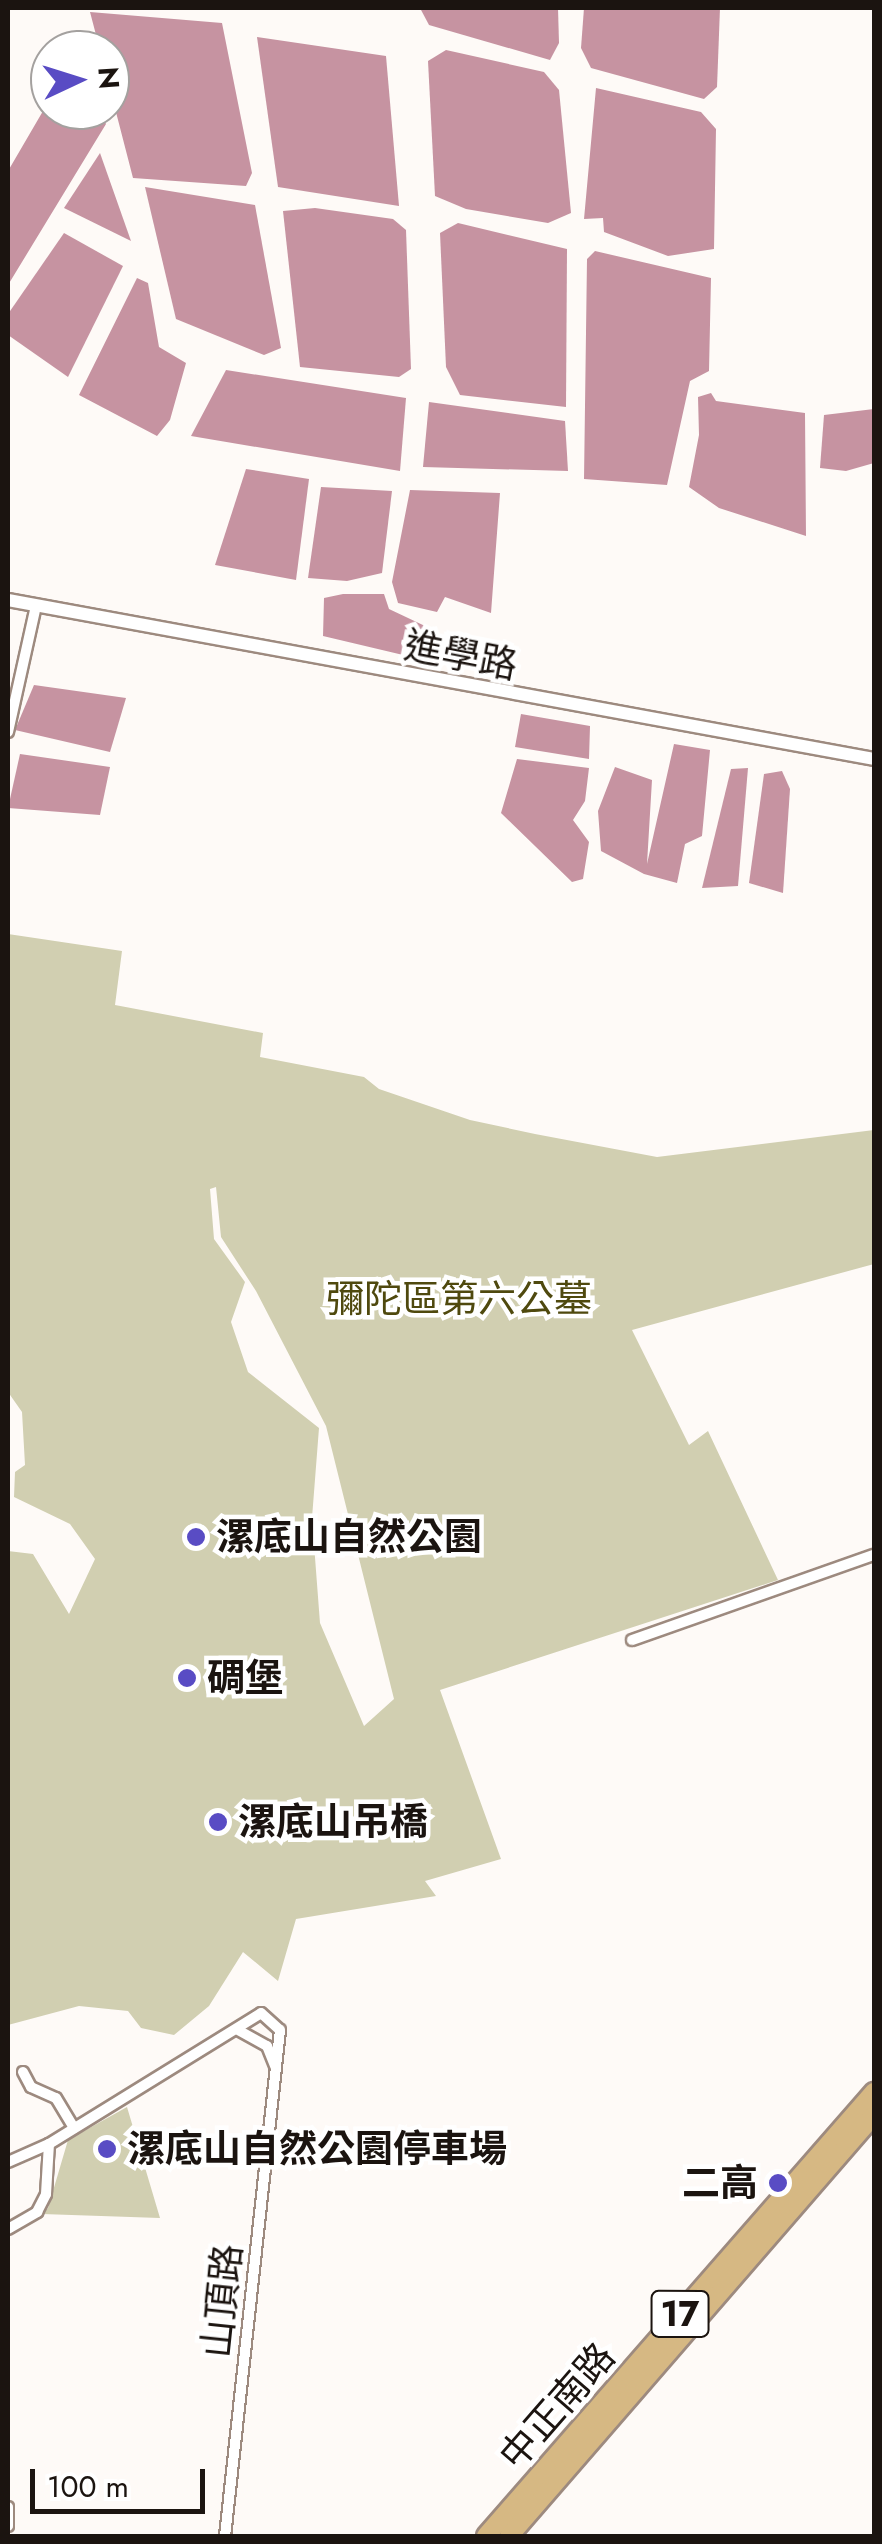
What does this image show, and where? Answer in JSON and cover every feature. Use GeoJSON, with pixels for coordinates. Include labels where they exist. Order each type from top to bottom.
{"type":"FeatureCollection","features":[{"type":"Feature","properties":{"kind":"main road","name":"中正南路"},"geometry":{"type":"LineString","coordinates":[[486,2536],[874,2092]]}},
{"type":"Feature","properties":{"kind":"main road","name":"中正南路"},"geometry":{"type":"LineString","coordinates":[[510,2536],[874,2115]]}},
{"type":"Feature","properties":{"kind":"street","name":"進學路"},"geometry":{"type":"LineString","coordinates":[[8,600],[874,759]]}},
{"type":"Feature","properties":{"kind":"street"},"geometry":{"type":"LineString","coordinates":[[8,732],[36,606]]}},
{"type":"Feature","properties":{"kind":"street"},"geometry":{"type":"LineString","coordinates":[[632,1640],[874,1554]]}},
{"type":"Feature","properties":{"kind":"street","name":"山頂路"},"geometry":{"type":"LineString","coordinates":[[226,2536],[280,2030],[261,2013],[238,2030]]}},
{"type":"Feature","properties":{"kind":"street"},"geometry":{"type":"LineString","coordinates":[[8,2162],[49,2144],[238,2030],[266,2046],[276,2072]]}},
{"type":"Feature","properties":{"kind":"street"},"geometry":{"type":"LineString","coordinates":[[23,2072],[31,2087],[56,2098],[74,2128]]}},
{"type":"Feature","properties":{"kind":"street"},"geometry":{"type":"LineString","coordinates":[[8,2229],[36,2212],[41,2203],[49,2144]]}},
{"type":"Feature","properties":{"kind":"street"},"geometry":{"type":"LineString","coordinates":[[8,2506],[8,2526]]}},
{"type":"Feature","properties":{"kind":"green space","name":"彌陀區第六公墓"},"geometry":{"type":"Polygon","coordinates":[[[8,934],[122,951],[115,1005],[263,1033],[260,1057],[364,1077],[379,1089],[470,1120],[657,1157],[874,1130],[874,1264],[632,1330],[689,1445],[708,1431],[778,1580],[440,1690],[501,1859],[425,1881],[436,1896],[296,1919],[278,1981],[243,1952],[209,2006],[174,2035],[141,2028],[128,2011],[79,2006],[8,2025],[8,1551],[33,1554],[69,1614],[95,1559],[70,1524],[14,1497],[15,1472],[25,1465],[22,1412],[8,1392],[8,934]],[[216,1187],[210,1189],[214,1239],[245,1282],[231,1322],[248,1372],[319,1428],[312,1518],[320,1623],[364,1726],[394,1699],[326,1426],[256,1291],[221,1237],[216,1187]]]}},
{"type":"Feature","properties":{"kind":"green space"},"geometry":{"type":"Polygon","coordinates":[[[127,2107],[160,2218],[42,2214],[48,2208],[68,2140],[127,2107]]]}},
{"type":"Feature","properties":{"kind":"shaded area"},"geometry":{"type":"Polygon","coordinates":[[[420,8],[558,8],[559,43],[550,60],[429,25],[420,8]]]}},
{"type":"Feature","properties":{"kind":"shaded area"},"geometry":{"type":"Polygon","coordinates":[[[584,8],[720,8],[717,87],[704,99],[591,68],[581,48],[584,8]]]}},
{"type":"Feature","properties":{"kind":"shaded area"},"geometry":{"type":"Polygon","coordinates":[[[90,12],[222,23],[252,173],[246,186],[133,178],[121,130],[130,130],[130,30],[95,30],[90,12]]]}},
{"type":"Feature","properties":{"kind":"shaded area"},"geometry":{"type":"Polygon","coordinates":[[[257,37],[386,56],[399,206],[278,187],[257,37]]]}},
{"type":"Feature","properties":{"kind":"shaded area"},"geometry":{"type":"Polygon","coordinates":[[[446,50],[544,72],[559,90],[571,213],[548,223],[466,209],[435,196],[428,61],[446,50]]]}},
{"type":"Feature","properties":{"kind":"shaded area"},"geometry":{"type":"Polygon","coordinates":[[[596,88],[701,112],[716,129],[714,249],[668,256],[604,232],[603,218],[584,219],[596,88]]]}},
{"type":"Feature","properties":{"kind":"shaded area"},"geometry":{"type":"Polygon","coordinates":[[[32,130],[102,130],[8,285],[8,171],[32,130]]]}},
{"type":"Feature","properties":{"kind":"shaded area"},"geometry":{"type":"Polygon","coordinates":[[[100,153],[131,241],[64,208],[100,153]]]}},
{"type":"Feature","properties":{"kind":"shaded area"},"geometry":{"type":"Polygon","coordinates":[[[145,187],[255,205],[281,348],[264,355],[176,319],[145,187]]]}},
{"type":"Feature","properties":{"kind":"shaded area"},"geometry":{"type":"Polygon","coordinates":[[[315,208],[393,219],[406,230],[411,369],[399,377],[300,367],[283,211],[315,208]]]}},
{"type":"Feature","properties":{"kind":"shaded area"},"geometry":{"type":"Polygon","coordinates":[[[458,223],[567,249],[566,407],[460,395],[446,367],[440,233],[458,223]]]}},
{"type":"Feature","properties":{"kind":"shaded area"},"geometry":{"type":"Polygon","coordinates":[[[64,233],[123,266],[68,377],[8,335],[8,314],[64,233]]]}},
{"type":"Feature","properties":{"kind":"shaded area"},"geometry":{"type":"Polygon","coordinates":[[[595,251],[711,278],[709,371],[690,381],[667,485],[584,479],[587,259],[595,251]]]}},
{"type":"Feature","properties":{"kind":"shaded area"},"geometry":{"type":"Polygon","coordinates":[[[137,278],[148,283],[159,347],[186,363],[170,420],[157,436],[79,395],[137,278]]]}},
{"type":"Feature","properties":{"kind":"shaded area"},"geometry":{"type":"Polygon","coordinates":[[[226,370],[406,398],[400,471],[191,436],[226,370]]]}},
{"type":"Feature","properties":{"kind":"shaded area"},"geometry":{"type":"Polygon","coordinates":[[[711,393],[716,401],[805,413],[806,536],[719,508],[689,487],[699,435],[698,397],[711,393]]]}},
{"type":"Feature","properties":{"kind":"shaded area"},"geometry":{"type":"Polygon","coordinates":[[[429,402],[565,421],[568,471],[423,467],[429,402]]]}},
{"type":"Feature","properties":{"kind":"shaded area"},"geometry":{"type":"Polygon","coordinates":[[[874,409],[874,463],[846,471],[820,468],[824,415],[874,409]]]}},
{"type":"Feature","properties":{"kind":"shaded area"},"geometry":{"type":"Polygon","coordinates":[[[246,469],[309,479],[296,580],[215,565],[246,469]]]}},
{"type":"Feature","properties":{"kind":"shaded area"},"geometry":{"type":"Polygon","coordinates":[[[321,487],[392,491],[382,573],[347,581],[308,578],[321,487]]]}},
{"type":"Feature","properties":{"kind":"shaded area"},"geometry":{"type":"Polygon","coordinates":[[[410,490],[500,493],[491,613],[445,597],[437,612],[398,603],[392,582],[410,490]]]}},
{"type":"Feature","properties":{"kind":"shaded area"},"geometry":{"type":"Polygon","coordinates":[[[384,594],[389,609],[425,626],[420,659],[323,636],[324,598],[384,594]]]}},
{"type":"Feature","properties":{"kind":"shaded area"},"geometry":{"type":"Polygon","coordinates":[[[34,685],[126,698],[110,752],[15,730],[34,685]]]}},
{"type":"Feature","properties":{"kind":"shaded area"},"geometry":{"type":"Polygon","coordinates":[[[521,714],[590,726],[589,759],[515,747],[521,714]]]}},
{"type":"Feature","properties":{"kind":"shaded area"},"geometry":{"type":"Polygon","coordinates":[[[674,744],[710,750],[702,836],[685,844],[677,883],[644,874],[601,851],[598,811],[615,767],[652,780],[647,864],[674,744]]]}},
{"type":"Feature","properties":{"kind":"shaded area"},"geometry":{"type":"Polygon","coordinates":[[[20,754],[110,767],[100,815],[8,808],[20,754]]]}},
{"type":"Feature","properties":{"kind":"shaded area"},"geometry":{"type":"Polygon","coordinates":[[[517,759],[589,768],[585,801],[573,820],[589,842],[583,879],[572,882],[501,813],[517,759]]]}},
{"type":"Feature","properties":{"kind":"shaded area"},"geometry":{"type":"Polygon","coordinates":[[[748,768],[738,886],[702,888],[731,769],[748,768]]]}},
{"type":"Feature","properties":{"kind":"shaded area"},"geometry":{"type":"Polygon","coordinates":[[[782,771],[790,789],[783,893],[749,883],[764,774],[782,771]]]}},
{"type":"Feature","properties":{"kind":"place","name":"漯底山自然公園"},"geometry":{"type":"Point","coordinates":[196,1537]}},
{"type":"Feature","properties":{"kind":"place","name":"碉堡"},"geometry":{"type":"Point","coordinates":[187,1678]}},
{"type":"Feature","properties":{"kind":"place","name":"漯底山吊橋"},"geometry":{"type":"Point","coordinates":[218,1822]}},
{"type":"Feature","properties":{"kind":"place","name":"漯底山自然公園停車場"},"geometry":{"type":"Point","coordinates":[107,2149]}},
{"type":"Feature","properties":{"kind":"place","name":"二高"},"geometry":{"type":"Point","coordinates":[778,2183]}}]}
